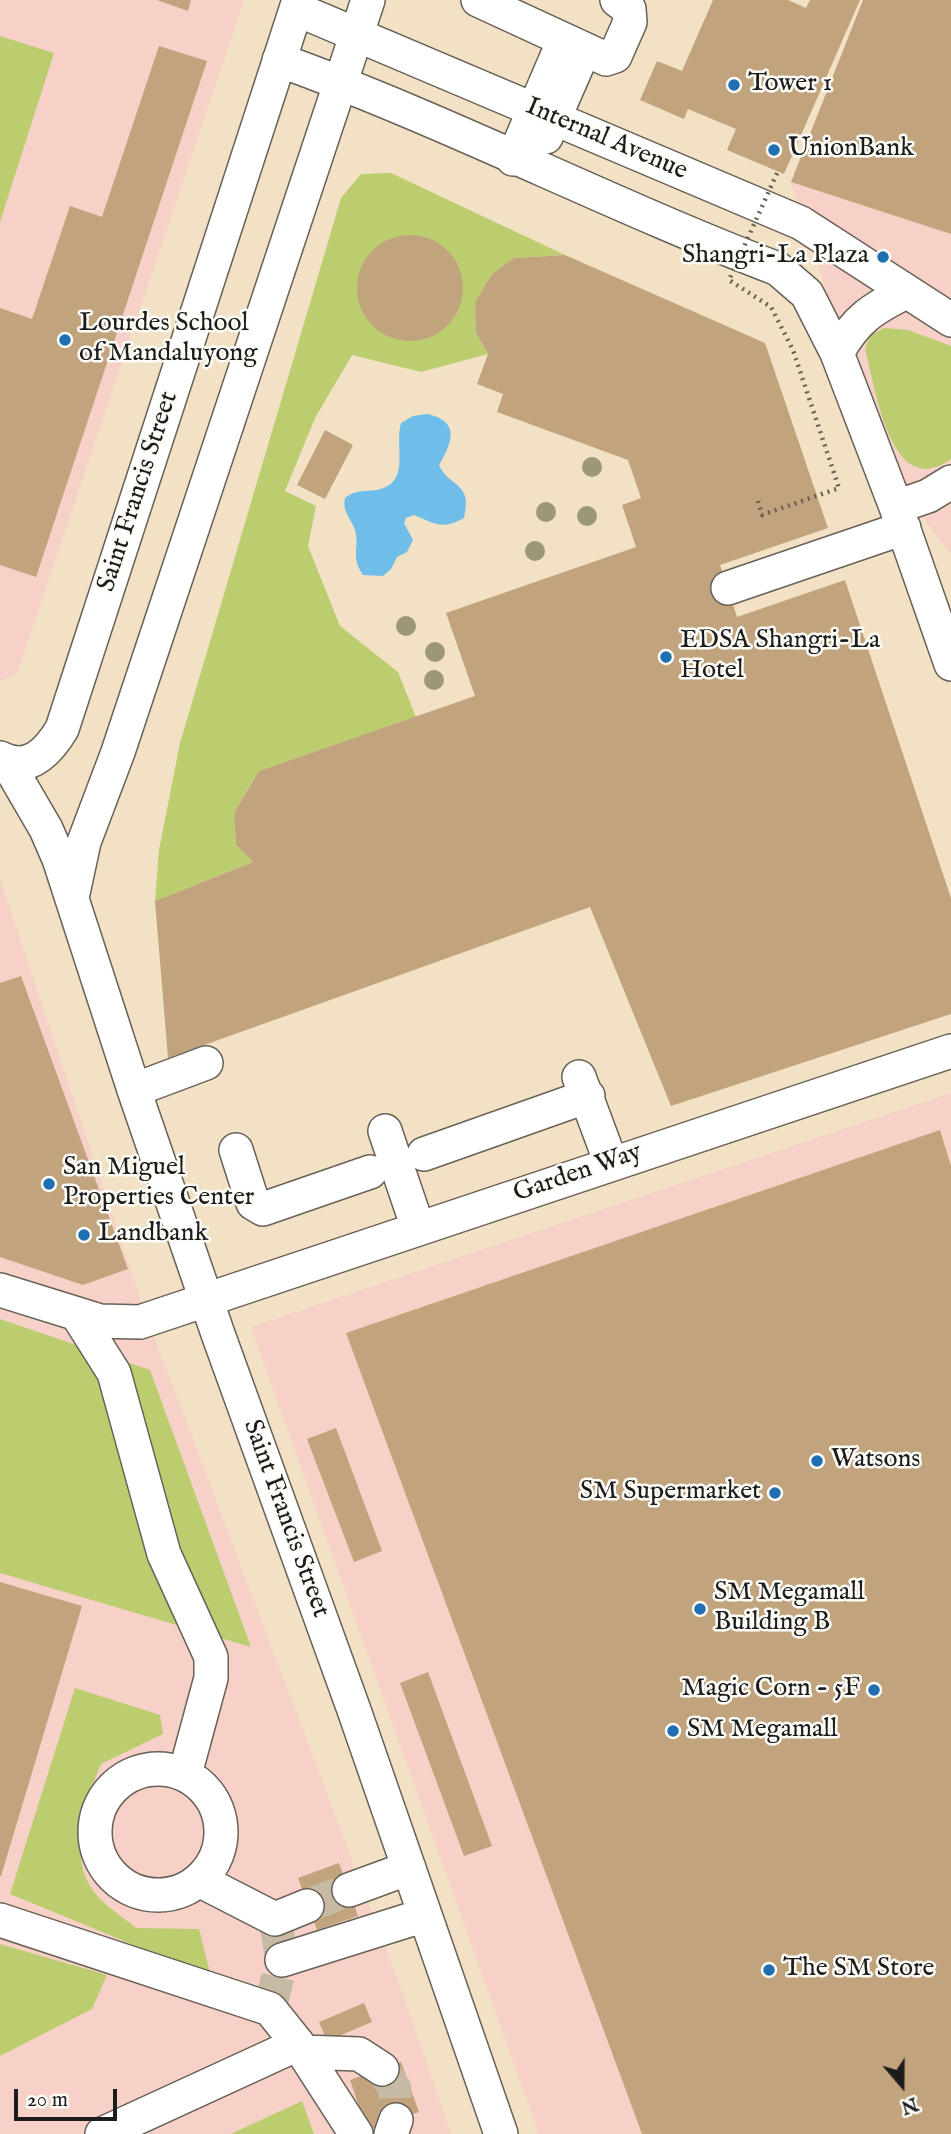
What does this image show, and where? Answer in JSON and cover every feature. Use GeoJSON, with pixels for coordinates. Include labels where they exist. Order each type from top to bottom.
{"type":"FeatureCollection","features":[{"type":"Feature","properties":{"kind":"street","name":"Saint Francis Street"},"geometry":{"type":"LineString","coordinates":[[72,902],[75,871],[84,842],[118,752],[368,0]]}},
{"type":"Feature","properties":{"kind":"street"},"geometry":{"type":"LineString","coordinates":[[478,0],[606,59],[615,56],[632,15],[629,9],[617,0]]}},
{"type":"Feature","properties":{"kind":"street","name":"Saint Francis Street"},"geometry":{"type":"LineString","coordinates":[[3,760],[26,763],[39,758],[51,748],[62,729],[297,5]]}},
{"type":"Feature","properties":{"kind":"street","name":"Internal Avenue"},"geometry":{"type":"LineString","coordinates":[[297,5],[356,34],[801,223],[951,320]]}},
{"type":"Feature","properties":{"kind":"street"},"geometry":{"type":"LineString","coordinates":[[522,163],[574,45]]}},
{"type":"Feature","properties":{"kind":"street","name":"Internal Avenue"},"geometry":{"type":"LineString","coordinates":[[279,60],[339,82],[522,163],[778,270],[807,294],[837,353],[900,517],[951,664]]}},
{"type":"Feature","properties":{"kind":"street"},"geometry":{"type":"LineString","coordinates":[[778,270],[801,223]]}},
{"type":"Feature","properties":{"kind":"street"},"geometry":{"type":"LineString","coordinates":[[837,353],[850,328],[866,314],[905,292]]}},
{"type":"Feature","properties":{"kind":"street"},"geometry":{"type":"LineString","coordinates":[[728,589],[900,517],[951,482]]}},
{"type":"Feature","properties":{"kind":"street","name":"Saint Francis Street"},"geometry":{"type":"LineString","coordinates":[[3,760],[46,829],[60,859],[134,1090],[206,1299],[410,1868],[501,2134]]}},
{"type":"Feature","properties":{"kind":"street","name":"Garden Way"},"geometry":{"type":"LineString","coordinates":[[0,1290],[78,1316],[100,1321],[140,1322],[951,1051]]}},
{"type":"Feature","properties":{"kind":"street"},"geometry":{"type":"LineString","coordinates":[[134,1090],[206,1063]]}},
{"type":"Feature","properties":{"kind":"street"},"geometry":{"type":"LineString","coordinates":[[424,1154],[583,1087],[611,1163]]}},
{"type":"Feature","properties":{"kind":"street"},"geometry":{"type":"LineString","coordinates":[[385,1131],[418,1228]]}},
{"type":"Feature","properties":{"kind":"street"},"geometry":{"type":"LineString","coordinates":[[236,1150],[253,1203],[263,1209],[370,1172]]}},
{"type":"Feature","properties":{"kind":"street"},"geometry":{"type":"LineString","coordinates":[[78,1316],[114,1373],[164,1554],[211,1657],[211,1678],[185,1774]]}},
{"type":"Feature","properties":{"kind":"street"},"geometry":{"type":"LineString","coordinates":[[149,1769],[168,1769],[185,1774],[201,1784],[220,1815],[222,1832],[212,1867],[184,1890],[167,1895],[148,1895],[131,1889],[116,1880],[104,1866],[97,1850],[94,1832],[104,1797],[132,1774],[149,1769]]}},
{"type":"Feature","properties":{"kind":"street"},"geometry":{"type":"LineString","coordinates":[[349,1890],[410,1868]]}},
{"type":"Feature","properties":{"kind":"street"},"geometry":{"type":"LineString","coordinates":[[199,1880],[275,1919],[307,1906]]}},
{"type":"Feature","properties":{"kind":"street"},"geometry":{"type":"LineString","coordinates":[[282,1960],[425,1915]]}},
{"type":"Feature","properties":{"kind":"street"},"geometry":{"type":"LineString","coordinates":[[0,1920],[270,2009],[300,2048],[356,2134]]}},
{"type":"Feature","properties":{"kind":"street"},"geometry":{"type":"LineString","coordinates":[[102,2134],[300,2048],[359,2054],[382,2068]]}},
{"type":"Feature","properties":{"kind":"path"},"geometry":{"type":"LineString","coordinates":[[758,501],[762,515],[839,488],[793,350],[771,307],[729,280],[778,171]]}},
{"type":"Feature","properties":{"kind":"shaded area","name":"Lourdes School of Mandaluyong"},"geometry":{"type":"Polygon","coordinates":[[[0,0],[244,0],[17,674],[0,681],[0,0]]]}},
{"type":"Feature","properties":{"kind":"shaded area","name":"Shangri-La Plaza"},"geometry":{"type":"Polygon","coordinates":[[[863,0],[951,0],[951,554],[917,511],[878,452],[791,182],[863,0]]]}},
{"type":"Feature","properties":{"kind":"shaded area"},"geometry":{"type":"Polygon","coordinates":[[[0,879],[144,1310],[404,1997],[451,2134],[0,2134],[0,879]]]}},
{"type":"Feature","properties":{"kind":"shaded area","name":"SM Megamall"},"geometry":{"type":"Polygon","coordinates":[[[951,1093],[951,2134],[539,2134],[251,1327],[951,1093]]]}},
{"type":"Feature","properties":{"kind":"green space"},"geometry":{"type":"Polygon","coordinates":[[[0,36],[54,53],[0,222],[0,36]]]}},
{"type":"Feature","properties":{"kind":"green space"},"geometry":{"type":"Polygon","coordinates":[[[391,173],[565,255],[514,258],[492,274],[475,302],[476,333],[488,354],[421,372],[352,355],[315,418],[285,491],[316,506],[308,546],[340,626],[398,672],[416,717],[259,771],[234,813],[236,845],[253,862],[155,901],[159,850],[180,743],[341,198],[361,174],[391,173]]]}},
{"type":"Feature","properties":{"kind":"green space"},"geometry":{"type":"Polygon","coordinates":[[[884,328],[908,330],[951,346],[951,459],[930,469],[913,466],[900,454],[881,413],[865,349],[870,336],[884,328]]]}},
{"type":"Feature","properties":{"kind":"green space"},"geometry":{"type":"Polygon","coordinates":[[[0,1319],[150,1370],[251,1647],[0,1573],[0,1319]]]}},
{"type":"Feature","properties":{"kind":"green space"},"geometry":{"type":"Polygon","coordinates":[[[75,1688],[160,1715],[163,1734],[101,1764],[89,1795],[82,1829],[80,1846],[87,1879],[99,1898],[136,1928],[199,1929],[211,1977],[10,1894],[75,1688]]]}},
{"type":"Feature","properties":{"kind":"green space"},"geometry":{"type":"Polygon","coordinates":[[[0,1944],[107,1975],[92,2009],[0,2056],[0,1944]]]}},
{"type":"Feature","properties":{"kind":"green space"},"geometry":{"type":"Polygon","coordinates":[[[302,2101],[314,2134],[231,2134],[302,2101]]]}},
{"type":"Feature","properties":{"kind":"water"},"geometry":{"type":"Polygon","coordinates":[[[427,414],[438,417],[449,427],[450,441],[439,465],[463,491],[466,506],[464,518],[444,525],[414,515],[406,518],[404,523],[413,540],[407,552],[397,557],[391,569],[383,576],[363,575],[357,562],[356,536],[346,511],[345,498],[357,492],[377,490],[395,480],[400,463],[401,423],[413,416],[427,414]]]}},
{"type":"Feature","properties":{"kind":"building"},"geometry":{"type":"Polygon","coordinates":[[[157,0],[191,0],[188,11],[157,0]]]}},
{"type":"Feature","properties":{"kind":"building","name":"Tower 1"},"geometry":{"type":"Polygon","coordinates":[[[713,0],[788,0],[806,8],[810,0],[860,0],[784,174],[727,150],[736,129],[688,109],[684,119],[640,100],[657,61],[682,71],[713,0]]]}},
{"type":"Feature","properties":{"kind":"building"},"geometry":{"type":"Polygon","coordinates":[[[863,0],[951,0],[951,234],[791,182],[863,0]]]}},
{"type":"Feature","properties":{"kind":"building"},"geometry":{"type":"Polygon","coordinates":[[[159,46],[207,61],[36,577],[0,565],[0,308],[32,319],[70,206],[102,217],[159,46]]]}},
{"type":"Feature","properties":{"kind":"building"},"geometry":{"type":"Polygon","coordinates":[[[410,235],[430,239],[448,250],[459,268],[463,288],[459,308],[448,326],[430,337],[410,341],[390,337],[372,326],[361,308],[357,288],[361,268],[372,250],[390,239],[410,235]]]}},
{"type":"Feature","properties":{"kind":"building","name":"EDSA Shangri-La Hotel"},"geometry":{"type":"Polygon","coordinates":[[[565,255],[765,343],[828,528],[720,565],[737,617],[845,580],[951,898],[951,1014],[671,1106],[590,907],[168,1058],[155,901],[253,862],[236,845],[234,813],[259,771],[475,696],[446,613],[636,547],[622,505],[641,498],[628,460],[497,412],[503,394],[477,384],[488,354],[476,333],[475,302],[492,274],[514,258],[565,255]]]}},
{"type":"Feature","properties":{"kind":"building"},"geometry":{"type":"Polygon","coordinates":[[[325,430],[353,445],[325,499],[297,485],[325,430]]]}},
{"type":"Feature","properties":{"kind":"building","name":"San Miguel Properties Center"},"geometry":{"type":"Polygon","coordinates":[[[21,976],[128,1269],[83,1285],[0,1257],[0,983],[21,976]]]}},
{"type":"Feature","properties":{"kind":"building","name":"SM Megamall"},"geometry":{"type":"Polygon","coordinates":[[[940,1130],[951,1166],[951,2134],[642,2134],[346,1333],[940,1130]]]}},
{"type":"Feature","properties":{"kind":"building"},"geometry":{"type":"Polygon","coordinates":[[[336,1428],[382,1551],[354,1562],[307,1439],[336,1428]]]}},
{"type":"Feature","properties":{"kind":"building"},"geometry":{"type":"Polygon","coordinates":[[[0,1582],[82,1606],[1,1876],[0,1876],[0,1582]]]}},
{"type":"Feature","properties":{"kind":"building"},"geometry":{"type":"Polygon","coordinates":[[[428,1672],[492,1846],[464,1856],[400,1683],[428,1672]]]}},
{"type":"Feature","properties":{"kind":"building"},"geometry":{"type":"Polygon","coordinates":[[[339,1863],[358,1916],[317,1930],[298,1878],[339,1863]]]}},
{"type":"Feature","properties":{"kind":"building"},"geometry":{"type":"Polygon","coordinates":[[[364,2003],[372,2022],[327,2041],[319,2022],[364,2003]]]}},
{"type":"Feature","properties":{"kind":"building"},"geometry":{"type":"Polygon","coordinates":[[[401,2062],[419,2112],[367,2130],[350,2080],[401,2062]]]}},
{"type":"Feature","properties":{"kind":"tunnel"},"geometry":{"type":"LineString","coordinates":[[307,1906],[349,1890]]}},
{"type":"Feature","properties":{"kind":"tunnel"},"geometry":{"type":"LineString","coordinates":[[270,2009],[282,1960],[275,1919]]}},
{"type":"Feature","properties":{"kind":"tunnel"},"geometry":{"type":"LineString","coordinates":[[382,2069],[395,2089],[396,2120]]}},
{"type":"Feature","properties":{"kind":"place","name":"Tower 1"},"geometry":{"type":"Point","coordinates":[734,85]}},
{"type":"Feature","properties":{"kind":"place","name":"UnionBank"},"geometry":{"type":"Point","coordinates":[774,150]}},
{"type":"Feature","properties":{"kind":"place","name":"Shangri-La Plaza"},"geometry":{"type":"Point","coordinates":[883,257]}},
{"type":"Feature","properties":{"kind":"place","name":"Lourdes School of Mandaluyong"},"geometry":{"type":"Point","coordinates":[65,340]}},
{"type":"Feature","properties":{"kind":"place","name":"EDSA Shangri-La Hotel"},"geometry":{"type":"Point","coordinates":[666,657]}},
{"type":"Feature","properties":{"kind":"place","name":"San Miguel Properties Center"},"geometry":{"type":"Point","coordinates":[49,1184]}},
{"type":"Feature","properties":{"kind":"place","name":"Landbank"},"geometry":{"type":"Point","coordinates":[84,1235]}},
{"type":"Feature","properties":{"kind":"place","name":"Watsons"},"geometry":{"type":"Point","coordinates":[817,1461]}},
{"type":"Feature","properties":{"kind":"place","name":"SM Supermarket"},"geometry":{"type":"Point","coordinates":[775,1493]}},
{"type":"Feature","properties":{"kind":"place","name":"SM Megamall Building B"},"geometry":{"type":"Point","coordinates":[700,1609]}},
{"type":"Feature","properties":{"kind":"place","name":"Magic Corn - 5F"},"geometry":{"type":"Point","coordinates":[874,1690]}},
{"type":"Feature","properties":{"kind":"place","name":"SM Megamall"},"geometry":{"type":"Point","coordinates":[673,1731]}},
{"type":"Feature","properties":{"kind":"place","name":"The SM Store"},"geometry":{"type":"Point","coordinates":[769,1970]}}]}
